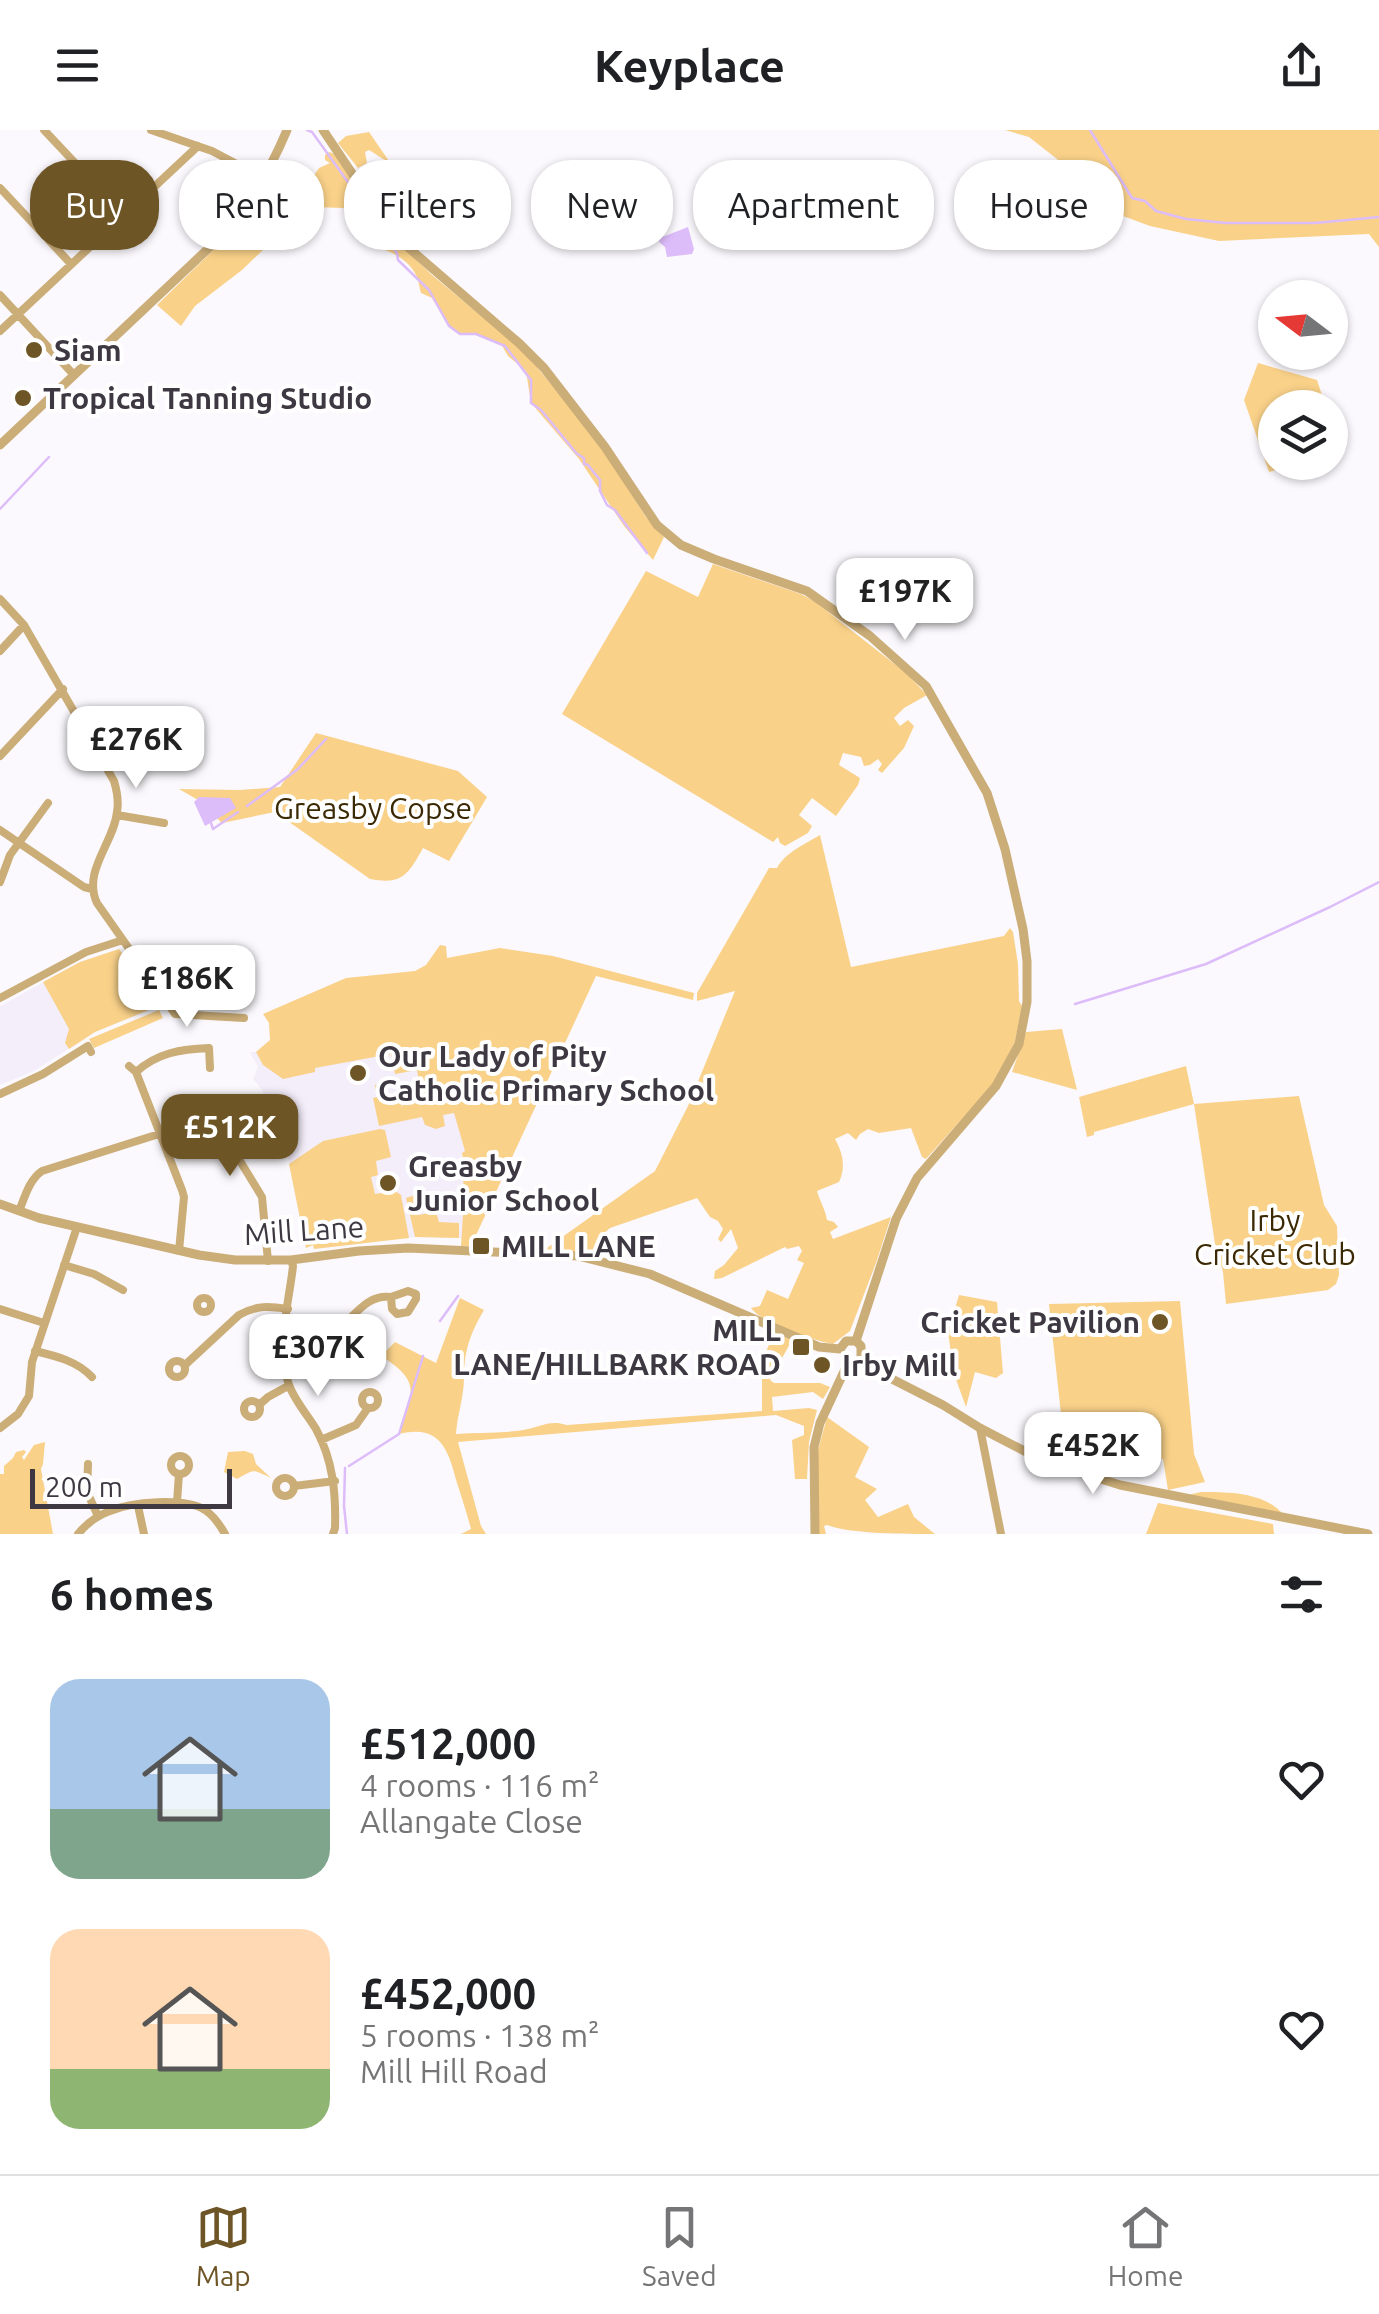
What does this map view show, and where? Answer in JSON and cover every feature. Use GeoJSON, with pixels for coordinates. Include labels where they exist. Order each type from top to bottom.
{"type":"FeatureCollection","features":[{"type":"Feature","properties":{"kind":"street"},"geometry":{"type":"LineString","coordinates":[[44,130],[72,160]]}},
{"type":"Feature","properties":{"kind":"street"},"geometry":{"type":"LineString","coordinates":[[150,130],[232,160]]}},
{"type":"Feature","properties":{"kind":"street"},"geometry":{"type":"LineString","coordinates":[[274,160],[287,130]]}},
{"type":"Feature","properties":{"kind":"street"},"geometry":{"type":"LineString","coordinates":[[323,130],[402,243],[544,368],[663,531],[714,559],[807,590],[870,636],[926,686],[986,793],[1006,849],[1023,929],[1027,1002],[1019,1044],[996,1086],[918,1178],[896,1218],[856,1341]]}},
{"type":"Feature","properties":{"kind":"street"},"geometry":{"type":"LineString","coordinates":[[159,182],[198,146]]}},
{"type":"Feature","properties":{"kind":"street"},"geometry":{"type":"LineString","coordinates":[[0,188],[71,264]]}},
{"type":"Feature","properties":{"kind":"street"},"geometry":{"type":"LineString","coordinates":[[0,331],[86,250]]}},
{"type":"Feature","properties":{"kind":"street"},"geometry":{"type":"LineString","coordinates":[[0,445],[208,250]]}},
{"type":"Feature","properties":{"kind":"street"},"geometry":{"type":"LineString","coordinates":[[0,295],[74,375]]}},
{"type":"Feature","properties":{"kind":"street"},"geometry":{"type":"LineString","coordinates":[[0,599],[24,625],[114,781],[117,816],[94,873],[92,889],[97,903],[175,1014],[244,1018]]}},
{"type":"Feature","properties":{"kind":"street"},"geometry":{"type":"LineString","coordinates":[[0,651],[24,625]]}},
{"type":"Feature","properties":{"kind":"street"},"geometry":{"type":"LineString","coordinates":[[0,756],[62,690]]}},
{"type":"Feature","properties":{"kind":"street"},"geometry":{"type":"LineString","coordinates":[[0,882],[18,842],[48,804]]}},
{"type":"Feature","properties":{"kind":"street"},"geometry":{"type":"LineString","coordinates":[[117,816],[164,823]]}},
{"type":"Feature","properties":{"kind":"street"},"geometry":{"type":"LineString","coordinates":[[0,830],[92,889]]}},
{"type":"Feature","properties":{"kind":"street"},"geometry":{"type":"LineString","coordinates":[[0,998],[86,952],[123,940]]}},
{"type":"Feature","properties":{"kind":"street"},"geometry":{"type":"LineString","coordinates":[[0,1094],[88,1046],[90,1052]]}},
{"type":"Feature","properties":{"kind":"street"},"geometry":{"type":"LineString","coordinates":[[179,1250],[184,1197],[133,1069],[184,1048],[209,1048],[210,1068]]}},
{"type":"Feature","properties":{"kind":"street"},"geometry":{"type":"LineString","coordinates":[[238,1106],[233,1115],[233,1137],[237,1156],[262,1196],[268,1261]]}},
{"type":"Feature","properties":{"kind":"street"},"geometry":{"type":"LineString","coordinates":[[219,1108],[233,1115]]}},
{"type":"Feature","properties":{"kind":"street"},"geometry":{"type":"LineString","coordinates":[[19,1211],[29,1186],[42,1170],[159,1134]]}},
{"type":"Feature","properties":{"kind":"street","name":"Mill Lane"},"geometry":{"type":"LineString","coordinates":[[0,1204],[76,1227],[218,1258],[291,1260],[408,1248],[578,1256],[650,1274],[796,1338],[840,1350]]}},
{"type":"Feature","properties":{"kind":"street"},"geometry":{"type":"LineString","coordinates":[[0,1428],[10,1422],[29,1396],[32,1362],[76,1227]]}},
{"type":"Feature","properties":{"kind":"street"},"geometry":{"type":"LineString","coordinates":[[291,1260],[283,1364],[288,1386],[321,1440],[334,1481],[333,1534]]}},
{"type":"Feature","properties":{"kind":"street"},"geometry":{"type":"LineString","coordinates":[[64,1265],[94,1274],[123,1290]]}},
{"type":"Feature","properties":{"kind":"street"},"geometry":{"type":"LineString","coordinates":[[284,1338],[322,1338],[339,1329],[368,1301],[392,1297]]}},
{"type":"Feature","properties":{"kind":"street"},"geometry":{"type":"LineString","coordinates":[[185,1365],[239,1315],[260,1306],[288,1309]]}},
{"type":"Feature","properties":{"kind":"street"},"geometry":{"type":"LineString","coordinates":[[212,1308],[230,1322]]}},
{"type":"Feature","properties":{"kind":"street"},"geometry":{"type":"LineString","coordinates":[[0,1309],[44,1324]]}},
{"type":"Feature","properties":{"kind":"street"},"geometry":{"type":"LineString","coordinates":[[856,1341],[846,1342],[840,1350],[841,1357],[848,1363],[862,1357]]}},
{"type":"Feature","properties":{"kind":"street"},"geometry":{"type":"LineString","coordinates":[[856,1341],[862,1357],[890,1378],[1032,1455],[1120,1485],[1368,1534]]}},
{"type":"Feature","properties":{"kind":"street"},"geometry":{"type":"LineString","coordinates":[[36,1351],[62,1358],[92,1378]]}},
{"type":"Feature","properties":{"kind":"street"},"geometry":{"type":"LineString","coordinates":[[815,1534],[814,1447],[820,1423],[848,1363]]}},
{"type":"Feature","properties":{"kind":"street"},"geometry":{"type":"LineString","coordinates":[[260,1405],[288,1386]]}},
{"type":"Feature","properties":{"kind":"street"},"geometry":{"type":"LineString","coordinates":[[321,1440],[356,1425],[368,1408]]}},
{"type":"Feature","properties":{"kind":"street"},"geometry":{"type":"LineString","coordinates":[[980,1428],[1002,1534]]}},
{"type":"Feature","properties":{"kind":"street"},"geometry":{"type":"LineString","coordinates":[[88,1464],[88,1492],[98,1516]]}},
{"type":"Feature","properties":{"kind":"street"},"geometry":{"type":"LineString","coordinates":[[177,1502],[180,1474]]}},
{"type":"Feature","properties":{"kind":"street"},"geometry":{"type":"LineString","coordinates":[[294,1486],[334,1481]]}},
{"type":"Feature","properties":{"kind":"street"},"geometry":{"type":"LineString","coordinates":[[78,1534],[98,1516],[116,1508],[162,1501],[206,1510],[226,1534]]}},
{"type":"Feature","properties":{"kind":"street"},"geometry":{"type":"LineString","coordinates":[[138,1506],[144,1534]]}},
{"type":"Feature","properties":{"kind":"shaded area"},"geometry":{"type":"Polygon","coordinates":[[[688,227],[692,254],[667,257],[666,250],[673,250],[673,233],[688,227]]]}},
{"type":"Feature","properties":{"kind":"shaded area"},"geometry":{"type":"Polygon","coordinates":[[[199,797],[230,798],[236,808],[205,826],[194,802],[199,797]]]}},
{"type":"Feature","properties":{"kind":"shaded area"},"geometry":{"type":"Polygon","coordinates":[[[119,949],[161,1005],[95,1032],[34,1071],[0,1085],[0,1006],[80,962],[119,949]]]}},
{"type":"Feature","properties":{"kind":"shaded area"},"geometry":{"type":"Polygon","coordinates":[[[438,979],[489,1207],[473,1241],[415,1237],[306,1248],[287,1151],[262,1090],[253,1079],[258,1067],[250,1052],[270,1041],[269,1023],[438,979]]]}},
{"type":"Feature","properties":{"kind":"green space"},"geometry":{"type":"Polygon","coordinates":[[[1005,130],[1379,130],[1379,247],[1369,234],[1219,241],[1150,226],[1124,216],[1124,160],[1058,160],[1029,137],[1005,130]]]}},
{"type":"Feature","properties":{"kind":"green space"},"geometry":{"type":"Polygon","coordinates":[[[369,132],[388,160],[369,150],[365,152],[366,160],[352,160],[338,143],[346,136],[369,132]]]}},
{"type":"Feature","properties":{"kind":"green space"},"geometry":{"type":"Polygon","coordinates":[[[335,154],[344,168],[344,209],[324,207],[324,166],[330,163],[325,155],[335,154]]]}},
{"type":"Feature","properties":{"kind":"green space"},"geometry":{"type":"Polygon","coordinates":[[[213,250],[263,250],[195,306],[181,326],[157,305],[213,250]]]}},
{"type":"Feature","properties":{"kind":"green space"},"geometry":{"type":"Polygon","coordinates":[[[384,250],[406,250],[520,348],[583,423],[646,517],[664,537],[653,560],[624,526],[579,459],[531,403],[526,371],[508,356],[501,344],[476,334],[460,334],[449,326],[432,298],[421,293],[408,264],[384,250]]]}},
{"type":"Feature","properties":{"kind":"green space"},"geometry":{"type":"Polygon","coordinates":[[[1258,363],[1258,370],[1282,370],[1317,380],[1320,390],[1258,390],[1258,440],[1244,400],[1258,363]]]}},
{"type":"Feature","properties":{"kind":"green space"},"geometry":{"type":"Polygon","coordinates":[[[713,564],[814,601],[906,673],[927,695],[894,718],[900,726],[908,720],[914,726],[904,748],[882,773],[878,770],[882,764],[878,759],[864,766],[861,757],[843,753],[839,765],[860,778],[858,785],[836,816],[812,798],[799,815],[812,826],[808,833],[785,846],[778,837],[773,842],[562,714],[646,571],[698,597],[713,564]]]}},
{"type":"Feature","properties":{"kind":"green space","name":"Greasby Copse"},"geometry":{"type":"Polygon","coordinates":[[[316,733],[458,771],[487,797],[449,861],[423,848],[403,876],[370,879],[275,812],[222,823],[198,800],[179,789],[280,787],[316,733]]]}},
{"type":"Feature","properties":{"kind":"green space"},"geometry":{"type":"Polygon","coordinates":[[[820,835],[851,967],[1004,936],[1010,928],[1022,1006],[1015,1042],[994,1083],[926,1159],[911,1128],[879,1133],[868,1129],[856,1140],[848,1133],[835,1139],[843,1160],[839,1182],[817,1191],[827,1220],[838,1227],[830,1232],[833,1239],[891,1217],[850,1331],[833,1344],[777,1326],[751,1308],[760,1306],[767,1290],[788,1299],[804,1263],[797,1260],[802,1251],[799,1246],[785,1247],[714,1279],[715,1271],[738,1248],[731,1229],[721,1242],[718,1239],[723,1229],[697,1198],[610,1228],[590,1254],[544,1250],[655,1171],[688,1106],[735,991],[697,1001],[697,993],[769,868],[777,868],[791,853],[820,835]]]}},
{"type":"Feature","properties":{"kind":"green space"},"geometry":{"type":"Polygon","coordinates":[[[440,945],[446,946],[447,958],[500,948],[553,956],[694,993],[693,1000],[596,976],[471,1246],[461,1246],[463,1214],[471,1211],[462,1176],[466,1175],[462,1153],[465,1151],[454,1113],[443,1115],[445,1126],[436,1129],[425,1125],[422,1117],[379,1126],[373,1098],[377,1097],[375,1085],[385,1084],[388,1095],[398,1093],[402,1107],[408,1089],[420,1087],[417,1070],[395,1074],[391,1054],[315,1068],[315,1072],[283,1079],[263,1065],[256,1052],[270,1040],[269,1023],[263,1014],[346,978],[415,971],[426,965],[440,945]]]}},
{"type":"Feature","properties":{"kind":"green space"},"geometry":{"type":"Polygon","coordinates":[[[119,949],[161,1005],[95,1032],[69,1049],[65,1043],[69,1029],[43,982],[80,962],[119,949]]]}},
{"type":"Feature","properties":{"kind":"green space"},"geometry":{"type":"Polygon","coordinates":[[[159,1010],[163,1018],[94,1048],[89,1039],[159,1010]]]}},
{"type":"Feature","properties":{"kind":"green space"},"geometry":{"type":"Polygon","coordinates":[[[1062,1029],[1077,1090],[1012,1072],[1026,1032],[1062,1029]]]}},
{"type":"Feature","properties":{"kind":"green space"},"geometry":{"type":"Polygon","coordinates":[[[1186,1066],[1194,1104],[1087,1137],[1079,1097],[1186,1066]]]}},
{"type":"Feature","properties":{"kind":"green space","name":"Irby Cricket Club"},"geometry":{"type":"Polygon","coordinates":[[[1299,1096],[1324,1205],[1337,1226],[1336,1284],[1328,1290],[1226,1304],[1194,1104],[1299,1096]]]}},
{"type":"Feature","properties":{"kind":"green space"},"geometry":{"type":"Polygon","coordinates":[[[385,1130],[391,1157],[376,1161],[378,1175],[371,1177],[375,1194],[395,1191],[401,1195],[409,1238],[306,1248],[289,1164],[323,1141],[385,1130]]]}},
{"type":"Feature","properties":{"kind":"green space"},"geometry":{"type":"Polygon","coordinates":[[[422,1193],[425,1205],[416,1207],[418,1215],[436,1212],[439,1222],[459,1223],[459,1238],[415,1237],[406,1198],[422,1193]]]}},
{"type":"Feature","properties":{"kind":"green space"},"geometry":{"type":"Polygon","coordinates":[[[959,1295],[997,1302],[1003,1373],[996,1378],[975,1372],[966,1407],[954,1374],[948,1332],[959,1295]]]}},
{"type":"Feature","properties":{"kind":"green space"},"geometry":{"type":"Polygon","coordinates":[[[460,1298],[484,1310],[467,1351],[456,1434],[511,1432],[552,1423],[762,1411],[762,1361],[774,1333],[792,1340],[770,1380],[830,1387],[823,1399],[813,1392],[772,1397],[773,1411],[817,1410],[809,1442],[807,1479],[795,1479],[792,1440],[804,1435],[804,1426],[776,1415],[458,1442],[486,1534],[461,1534],[471,1529],[446,1450],[425,1433],[399,1434],[411,1390],[403,1374],[381,1356],[395,1342],[436,1363],[460,1298]]]}},
{"type":"Feature","properties":{"kind":"green space","name":"Irby Cricket Club"},"geometry":{"type":"Polygon","coordinates":[[[1180,1301],[1194,1454],[1205,1482],[1168,1490],[1163,1459],[1075,1460],[1065,1451],[1049,1304],[1180,1301]]]}},
{"type":"Feature","properties":{"kind":"green space"},"geometry":{"type":"Polygon","coordinates":[[[827,1417],[869,1447],[855,1477],[877,1489],[865,1500],[878,1517],[908,1504],[914,1517],[935,1534],[864,1532],[827,1525],[826,1534],[818,1534],[817,1454],[827,1417]]]}},
{"type":"Feature","properties":{"kind":"green space"},"geometry":{"type":"Polygon","coordinates":[[[45,1442],[41,1469],[53,1534],[0,1534],[0,1474],[4,1474],[4,1466],[16,1452],[26,1452],[24,1460],[34,1445],[45,1442]]]}},
{"type":"Feature","properties":{"kind":"green space"},"geometry":{"type":"Polygon","coordinates":[[[228,1452],[253,1454],[256,1464],[271,1478],[254,1471],[237,1479],[224,1472],[228,1452]]]}},
{"type":"Feature","properties":{"kind":"green space"},"geometry":{"type":"Polygon","coordinates":[[[1201,1492],[1254,1497],[1281,1512],[1188,1495],[1201,1492]]]}},
{"type":"Feature","properties":{"kind":"green space"},"geometry":{"type":"Polygon","coordinates":[[[1158,1503],[1273,1524],[1274,1534],[1146,1534],[1158,1503]]]}},
{"type":"Feature","properties":{"kind":"waterway"},"geometry":{"type":"LineString","coordinates":[[307,130],[358,196],[352,201],[363,238],[371,246],[391,246],[398,260],[429,290],[449,326],[460,334],[476,334],[505,346],[531,380],[531,403],[584,458],[584,464],[600,480],[607,505],[647,553]]}},
{"type":"Feature","properties":{"kind":"waterway"},"geometry":{"type":"LineString","coordinates":[[1090,130],[1132,198],[1145,201],[1156,211],[1226,223],[1315,223],[1379,217]]}},
{"type":"Feature","properties":{"kind":"waterway"},"geometry":{"type":"LineString","coordinates":[[0,509],[49,457]]}},
{"type":"Feature","properties":{"kind":"waterway"},"geometry":{"type":"LineString","coordinates":[[247,806],[298,769],[326,739]]}},
{"type":"Feature","properties":{"kind":"waterway"},"geometry":{"type":"LineString","coordinates":[[211,823],[213,829],[238,812]]}},
{"type":"Feature","properties":{"kind":"waterway"},"geometry":{"type":"LineString","coordinates":[[1075,1004],[1206,964],[1379,882]]}},
{"type":"Feature","properties":{"kind":"waterway"},"geometry":{"type":"LineString","coordinates":[[440,1321],[458,1296]]}},
{"type":"Feature","properties":{"kind":"waterway"},"geometry":{"type":"LineString","coordinates":[[349,1466],[399,1434],[423,1356]]}},
{"type":"Feature","properties":{"kind":"waterway"},"geometry":{"type":"LineString","coordinates":[[345,1468],[347,1534]]}},
{"type":"Feature","properties":{"kind":"place","name":"Siam"},"geometry":{"type":"Point","coordinates":[34,350]}},
{"type":"Feature","properties":{"kind":"place","name":"Tropical Tanning Studio"},"geometry":{"type":"Point","coordinates":[23,398]}},
{"type":"Feature","properties":{"kind":"place","name":"Our Lady of Pity Catholic Primary School"},"geometry":{"type":"Point","coordinates":[358,1073]}},
{"type":"Feature","properties":{"kind":"place","name":"Greasby Junior School"},"geometry":{"type":"Point","coordinates":[388,1183]}},
{"type":"Feature","properties":{"kind":"place","name":"MILL LANE"},"geometry":{"type":"Point","coordinates":[481,1246]}},
{"type":"Feature","properties":{"kind":"place","name":"Cricket Pavilion"},"geometry":{"type":"Point","coordinates":[1160,1322]}},
{"type":"Feature","properties":{"kind":"place","name":"MILL LANE/HILLBARK ROAD"},"geometry":{"type":"Point","coordinates":[801,1347]}},
{"type":"Feature","properties":{"kind":"place","name":"Irby Mill"},"geometry":{"type":"Point","coordinates":[822,1365]}}]}
